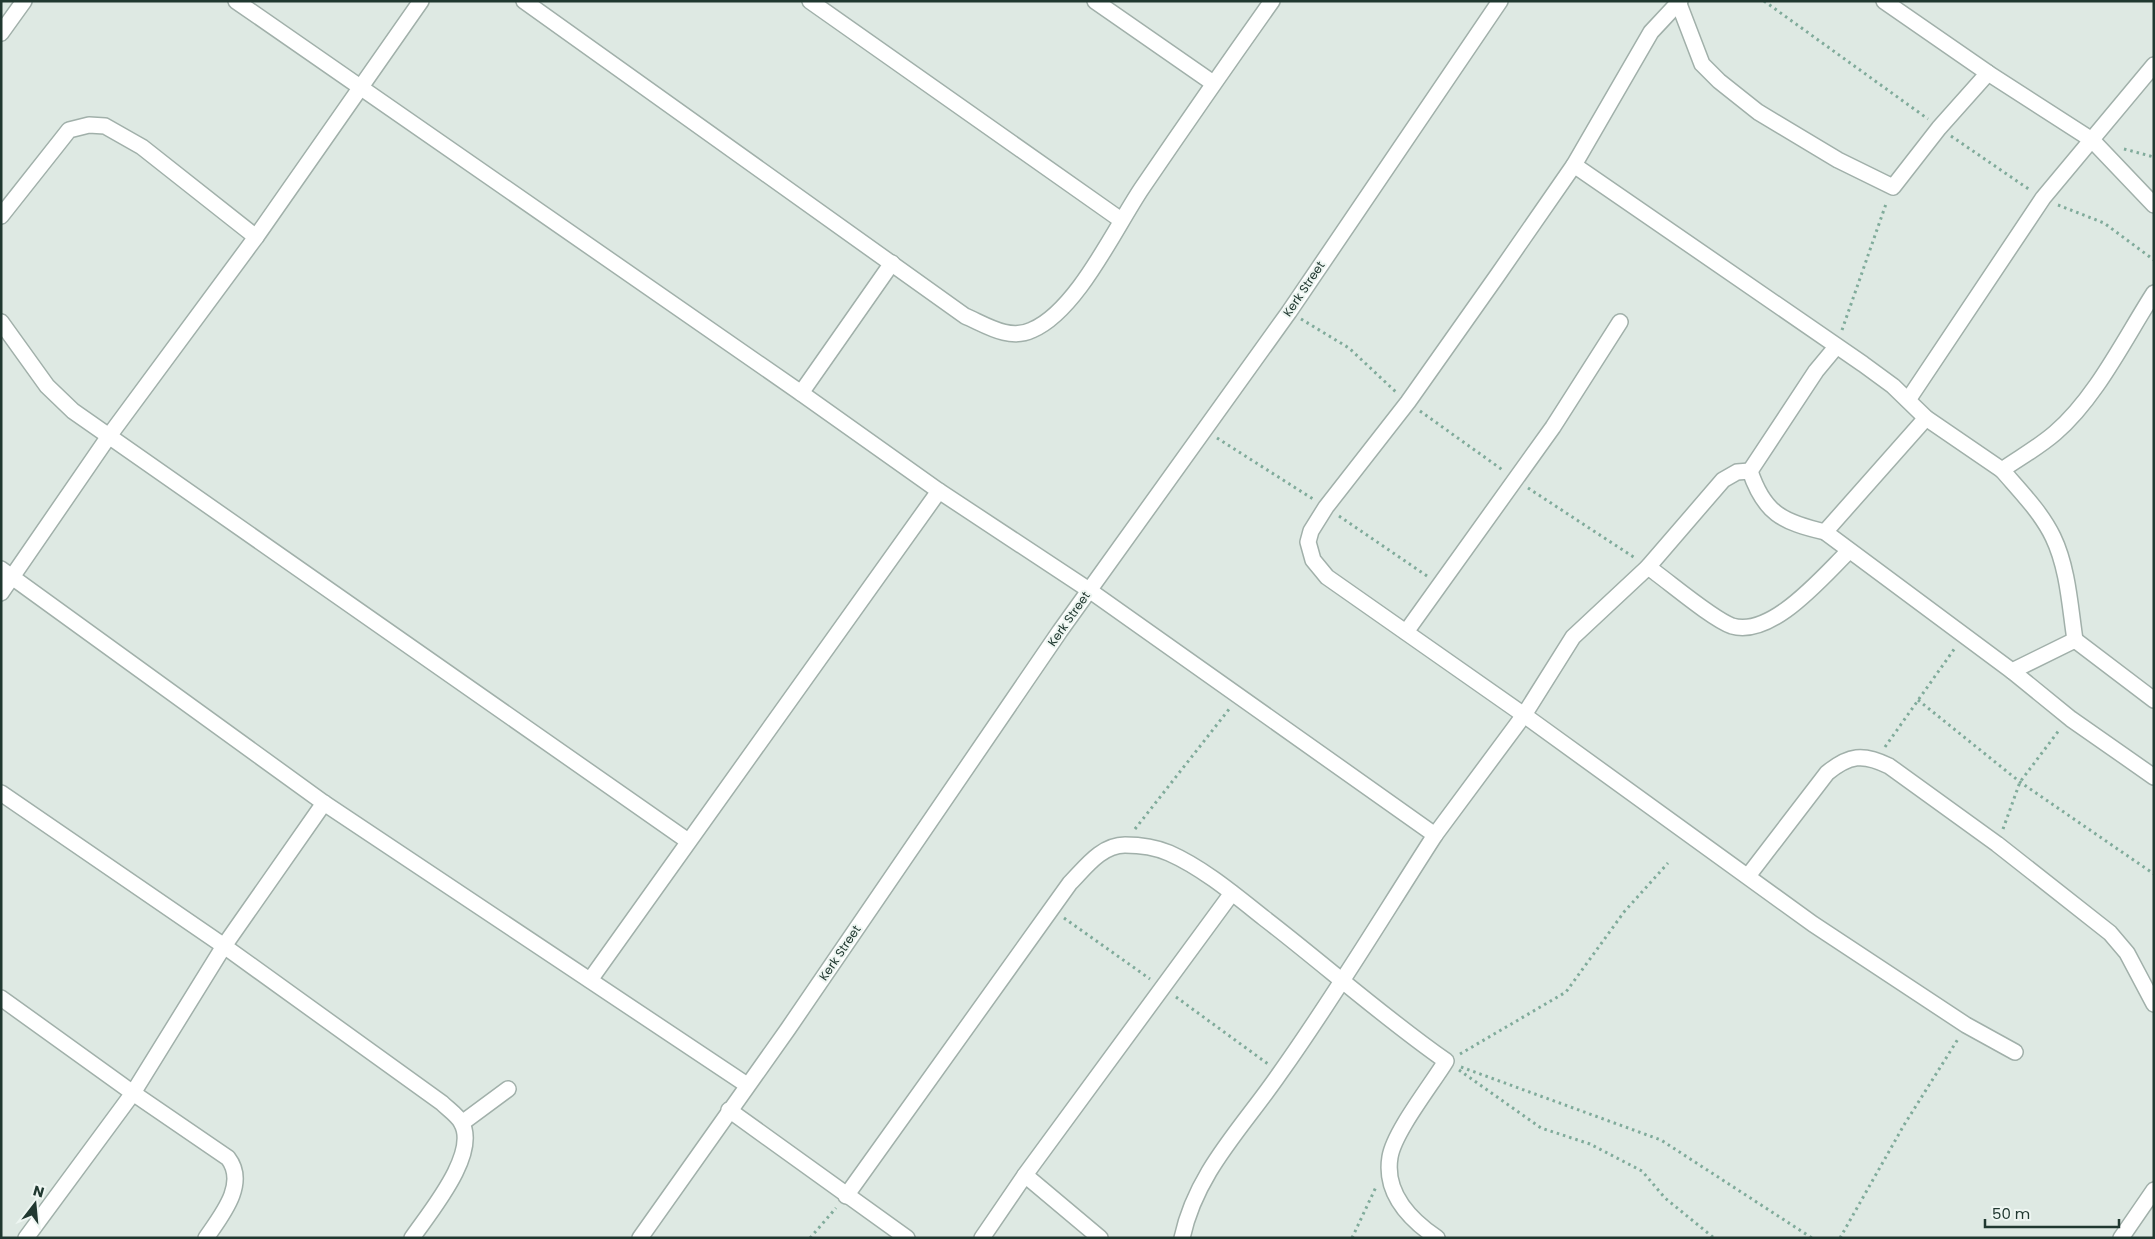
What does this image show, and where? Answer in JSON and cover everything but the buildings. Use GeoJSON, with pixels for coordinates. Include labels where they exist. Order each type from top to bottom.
{"type":"FeatureCollection","features":[{"type":"Feature","properties":{"kind":"street"},"geometry":{"type":"LineString","coordinates":[[1,33],[24,1]]}},
{"type":"Feature","properties":{"kind":"street"},"geometry":{"type":"LineString","coordinates":[[236,1],[801,393],[939,492],[1089,590],[1435,835]]}},
{"type":"Feature","properties":{"kind":"street"},"geometry":{"type":"LineString","coordinates":[[1,593],[6,573],[256,237],[421,1]]}},
{"type":"Feature","properties":{"kind":"street"},"geometry":{"type":"LineString","coordinates":[[524,1],[965,316],[1000,332],[1016,334],[1033,330],[1058,312],[1081,285],[1121,220],[1213,83],[1272,1]]}},
{"type":"Feature","properties":{"kind":"street"},"geometry":{"type":"LineString","coordinates":[[810,1],[1121,220]]}},
{"type":"Feature","properties":{"kind":"street"},"geometry":{"type":"LineString","coordinates":[[1096,1],[1213,83]]}},
{"type":"Feature","properties":{"kind":"street","name":"Kerk Street"},"geometry":{"type":"LineString","coordinates":[[640,1238],[788,1029],[1089,590],[1289,312],[1500,1]]}},
{"type":"Feature","properties":{"kind":"street"},"geometry":{"type":"LineString","coordinates":[[1884,1],[1988,73],[2092,140],[2154,204]]}},
{"type":"Feature","properties":{"kind":"street"},"geometry":{"type":"LineString","coordinates":[[1988,73],[1939,128],[1893,186],[1838,160],[1758,112],[1719,81],[1702,64],[1679,3],[1662,18],[1651,32],[1574,165],[1408,402],[1326,507],[1311,531],[1308,542],[1313,560],[1327,577],[1524,714],[1813,924],[1966,1026],[2015,1052]]}},
{"type":"Feature","properties":{"kind":"street"},"geometry":{"type":"LineString","coordinates":[[1908,400],[2043,198],[2154,65]]}},
{"type":"Feature","properties":{"kind":"street"},"geometry":{"type":"LineString","coordinates":[[1,216],[69,130],[89,125],[105,126],[142,147],[256,237]]}},
{"type":"Feature","properties":{"kind":"street"},"geometry":{"type":"LineString","coordinates":[[1574,165],[1893,386],[1926,418],[2002,470],[2041,515],[2054,539],[2063,567],[2075,640],[2154,700]]}},
{"type":"Feature","properties":{"kind":"street"},"geometry":{"type":"LineString","coordinates":[[801,393],[892,264]]}},
{"type":"Feature","properties":{"kind":"street"},"geometry":{"type":"LineString","coordinates":[[2002,470],[2055,433],[2088,396],[2154,293]]}},
{"type":"Feature","properties":{"kind":"street"},"geometry":{"type":"LineString","coordinates":[[1,322],[47,386],[72,411],[688,841]]}},
{"type":"Feature","properties":{"kind":"street"},"geometry":{"type":"LineString","coordinates":[[1406,632],[1553,427],[1620,322]]}},
{"type":"Feature","properties":{"kind":"street"},"geometry":{"type":"LineString","coordinates":[[1750,471],[1816,371],[1836,347]]}},
{"type":"Feature","properties":{"kind":"street"},"geometry":{"type":"LineString","coordinates":[[1825,532],[1926,418]]}},
{"type":"Feature","properties":{"kind":"street"},"geometry":{"type":"LineString","coordinates":[[1750,471],[1757,491],[1765,504],[1776,514],[1791,523],[1825,532],[1965,635],[2071,719],[2154,777]]}},
{"type":"Feature","properties":{"kind":"street"},"geometry":{"type":"LineString","coordinates":[[1182,1238],[1197,1190],[1222,1151],[1280,1073],[1435,835],[1524,714],[1573,637],[1648,567],[1723,480],[1737,472],[1750,471]]}},
{"type":"Feature","properties":{"kind":"street"},"geometry":{"type":"LineString","coordinates":[[590,980],[939,492]]}},
{"type":"Feature","properties":{"kind":"street"},"geometry":{"type":"LineString","coordinates":[[1648,567],[1723,622],[1741,628],[1754,627],[1778,617],[1849,551]]}},
{"type":"Feature","properties":{"kind":"street"},"geometry":{"type":"LineString","coordinates":[[6,573],[324,803],[747,1085]]}},
{"type":"Feature","properties":{"kind":"street"},"geometry":{"type":"LineString","coordinates":[[2012,671],[2075,640]]}},
{"type":"Feature","properties":{"kind":"street"},"geometry":{"type":"LineString","coordinates":[[1748,876],[1826,773],[1840,762],[1854,758],[1866,757],[1876,760],[1889,766],[1998,844],[2110,933],[2127,953],[2154,1004]]}},
{"type":"Feature","properties":{"kind":"street"},"geometry":{"type":"LineString","coordinates":[[1,793],[224,946],[442,1103],[462,1123],[465,1147],[458,1168],[412,1238]]}},
{"type":"Feature","properties":{"kind":"street"},"geometry":{"type":"LineString","coordinates":[[26,1238],[133,1093],[224,946],[324,803]]}},
{"type":"Feature","properties":{"kind":"street"},"geometry":{"type":"LineString","coordinates":[[846,1196],[1070,883],[1105,850],[1123,845],[1152,847],[1170,854],[1232,893],[1342,979],[1401,1029],[1446,1061],[1402,1129],[1390,1157],[1394,1192],[1405,1212],[1437,1238]]}},
{"type":"Feature","properties":{"kind":"street"},"geometry":{"type":"LineString","coordinates":[[982,1238],[1025,1175],[1232,893]]}},
{"type":"Feature","properties":{"kind":"street"},"geometry":{"type":"LineString","coordinates":[[1,998],[133,1093],[228,1158],[235,1170],[235,1186],[219,1219],[206,1238]]}},
{"type":"Feature","properties":{"kind":"street"},"geometry":{"type":"LineString","coordinates":[[462,1123],[508,1089]]}},
{"type":"Feature","properties":{"kind":"street"},"geometry":{"type":"LineString","coordinates":[[729,1110],[846,1196],[907,1238]]}},
{"type":"Feature","properties":{"kind":"street"},"geometry":{"type":"LineString","coordinates":[[1025,1175],[1100,1238]]}},
{"type":"Feature","properties":{"kind":"street"},"geometry":{"type":"LineString","coordinates":[[2121,1238],[2154,1190]]}},
{"type":"Feature","properties":{"kind":"path"},"geometry":{"type":"LineString","coordinates":[[1836,347],[1893,186]]}},
{"type":"Feature","properties":{"kind":"path"},"geometry":{"type":"LineString","coordinates":[[1289,312],[1349,348],[1408,402],[1516,480],[1648,567]]}},
{"type":"Feature","properties":{"kind":"path"},"geometry":{"type":"LineString","coordinates":[[1876,760],[1965,635]]}},
{"type":"Feature","properties":{"kind":"path"},"geometry":{"type":"LineString","coordinates":[[1123,845],[1240,696]]}},
{"type":"Feature","properties":{"kind":"path"},"geometry":{"type":"LineString","coordinates":[[1918,700],[2020,782],[2154,874]]}},
{"type":"Feature","properties":{"kind":"path"},"geometry":{"type":"LineString","coordinates":[[1998,844],[2020,782],[2056,733],[2071,719]]}},
{"type":"Feature","properties":{"kind":"path"},"geometry":{"type":"LineString","coordinates":[[1446,1061],[1566,992],[1624,912],[1668,863]]}},
{"type":"Feature","properties":{"kind":"path"},"geometry":{"type":"LineString","coordinates":[[1840,1238],[1904,1125],[1966,1026]]}},
{"type":"Feature","properties":{"kind":"path"},"geometry":{"type":"LineString","coordinates":[[1446,1061],[1541,1128],[1590,1144],[1642,1170],[1665,1198],[1714,1238]]}},
{"type":"Feature","properties":{"kind":"path"},"geometry":{"type":"LineString","coordinates":[[1446,1061],[1661,1140],[1812,1238]]}},
{"type":"Feature","properties":{"kind":"path"},"geometry":{"type":"LineString","coordinates":[[1352,1238],[1377,1184]]}},
{"type":"Feature","properties":{"kind":"path"},"geometry":{"type":"LineString","coordinates":[[810,1238],[846,1196]]}}]}
